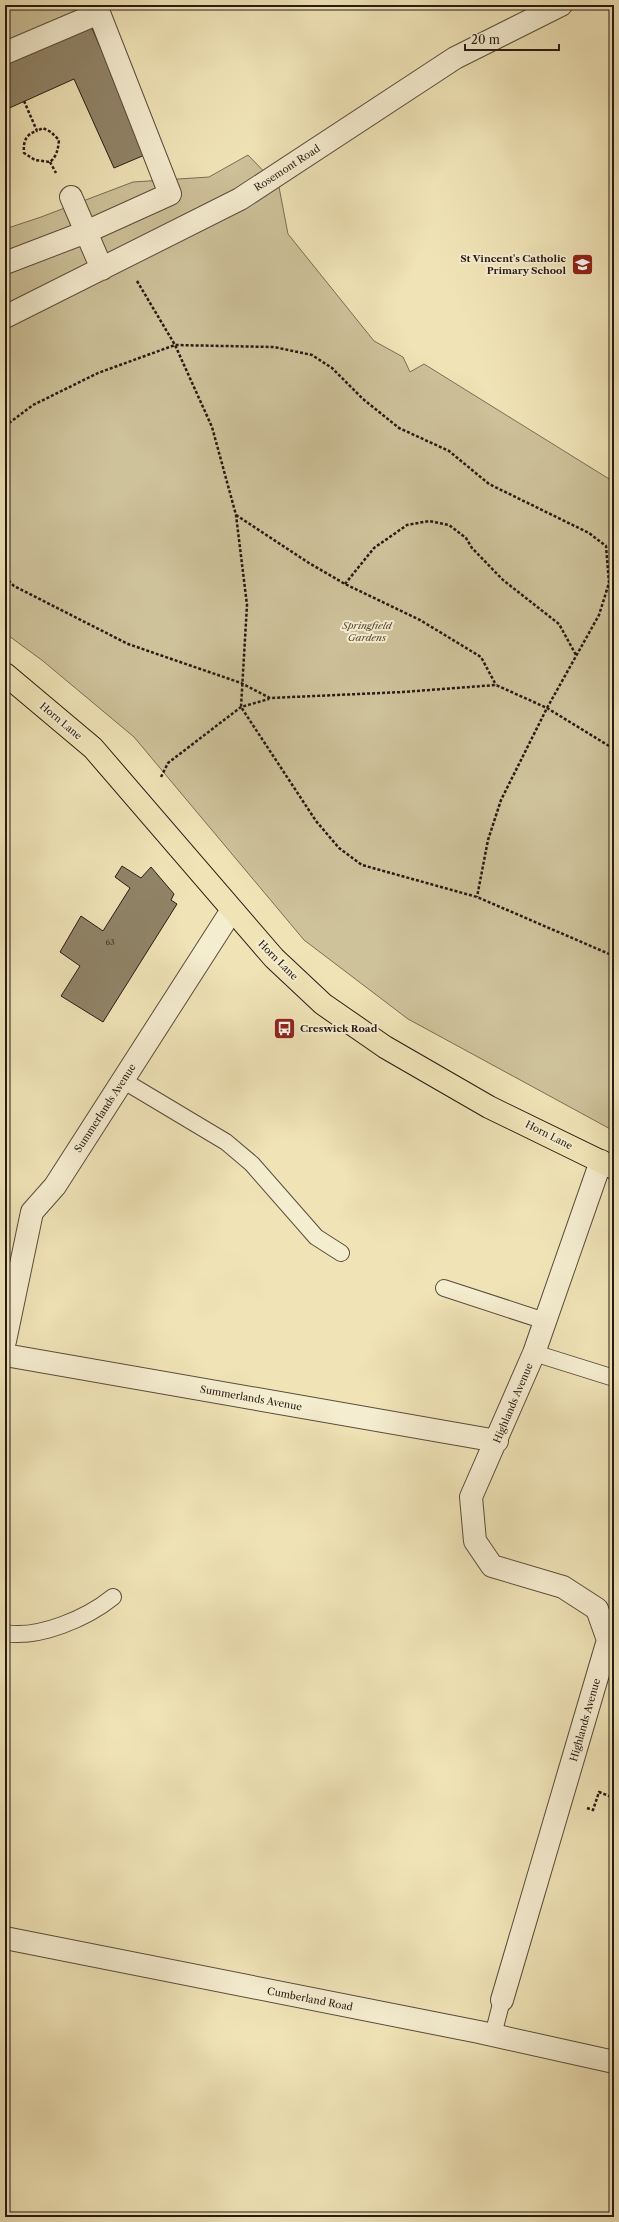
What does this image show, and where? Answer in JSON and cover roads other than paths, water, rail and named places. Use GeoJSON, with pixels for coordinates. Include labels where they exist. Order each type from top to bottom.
{"type":"FeatureCollection","features":[{"type":"Feature","properties":{"kind":"main road","name":"Horn Lane"},"geometry":{"type":"LineString","coordinates":[[5,674],[93,748],[133,792],[274,958],[323,1004],[385,1047],[489,1107],[608,1165]]}},
{"type":"Feature","properties":{"kind":"street","name":"Rosemont Road"},"geometry":{"type":"LineString","coordinates":[[5,317],[240,199],[455,58],[561,5]]}},
{"type":"Feature","properties":{"kind":"street"},"geometry":{"type":"LineString","coordinates":[[5,53],[99,13],[170,194],[86,232],[5,263]]}},
{"type":"Feature","properties":{"kind":"street"},"geometry":{"type":"LineString","coordinates":[[70,197],[102,268]]}},
{"type":"Feature","properties":{"kind":"street","name":"Summerlands Avenue"},"geometry":{"type":"LineString","coordinates":[[5,1341],[32,1212],[55,1186],[124,1081],[232,910]]}},
{"type":"Feature","properties":{"kind":"street","name":"Highlands Avenue"},"geometry":{"type":"LineString","coordinates":[[502,2000],[608,1640],[598,1609],[563,1587],[492,1566],[475,1541],[471,1497],[497,1441],[534,1353],[545,1321],[608,1165]]}},
{"type":"Feature","properties":{"kind":"street","name":"Summerlands Avenue"},"geometry":{"type":"LineString","coordinates":[[5,1355],[497,1441]]}},
{"type":"Feature","properties":{"kind":"street","name":"Cumberland Road"},"geometry":{"type":"LineString","coordinates":[[5,1938],[493,2035],[614,2062]]}},
{"type":"Feature","properties":{"kind":"lane"},"geometry":{"type":"LineString","coordinates":[[124,1081],[226,1142],[252,1164],[316,1237],[341,1253]]}},
{"type":"Feature","properties":{"kind":"lane"},"geometry":{"type":"LineString","coordinates":[[444,1288],[545,1321]]}},
{"type":"Feature","properties":{"kind":"lane"},"geometry":{"type":"LineString","coordinates":[[534,1353],[614,1378]]}},
{"type":"Feature","properties":{"kind":"lane"},"geometry":{"type":"LineString","coordinates":[[5,1633],[30,1632],[76,1621],[98,1610],[113,1597]]}},
{"type":"Feature","properties":{"kind":"lane","name":"Highlands Avenue"},"geometry":{"type":"LineString","coordinates":[[493,2035],[502,2000]]}},
{"type":"Feature","properties":{"kind":"place","name":"St Vincent's Catholic Primary School"},"geometry":{"type":"Point","coordinates":[582,264]}},
{"type":"Feature","properties":{"kind":"place","name":"Creswick Road"},"geometry":{"type":"Point","coordinates":[284,1028]}},
{"type":"Feature","properties":{"kind":"park label","name":"Springfield Gardens"},"geometry":{"type":"Point","coordinates":[367,630]}}]}
